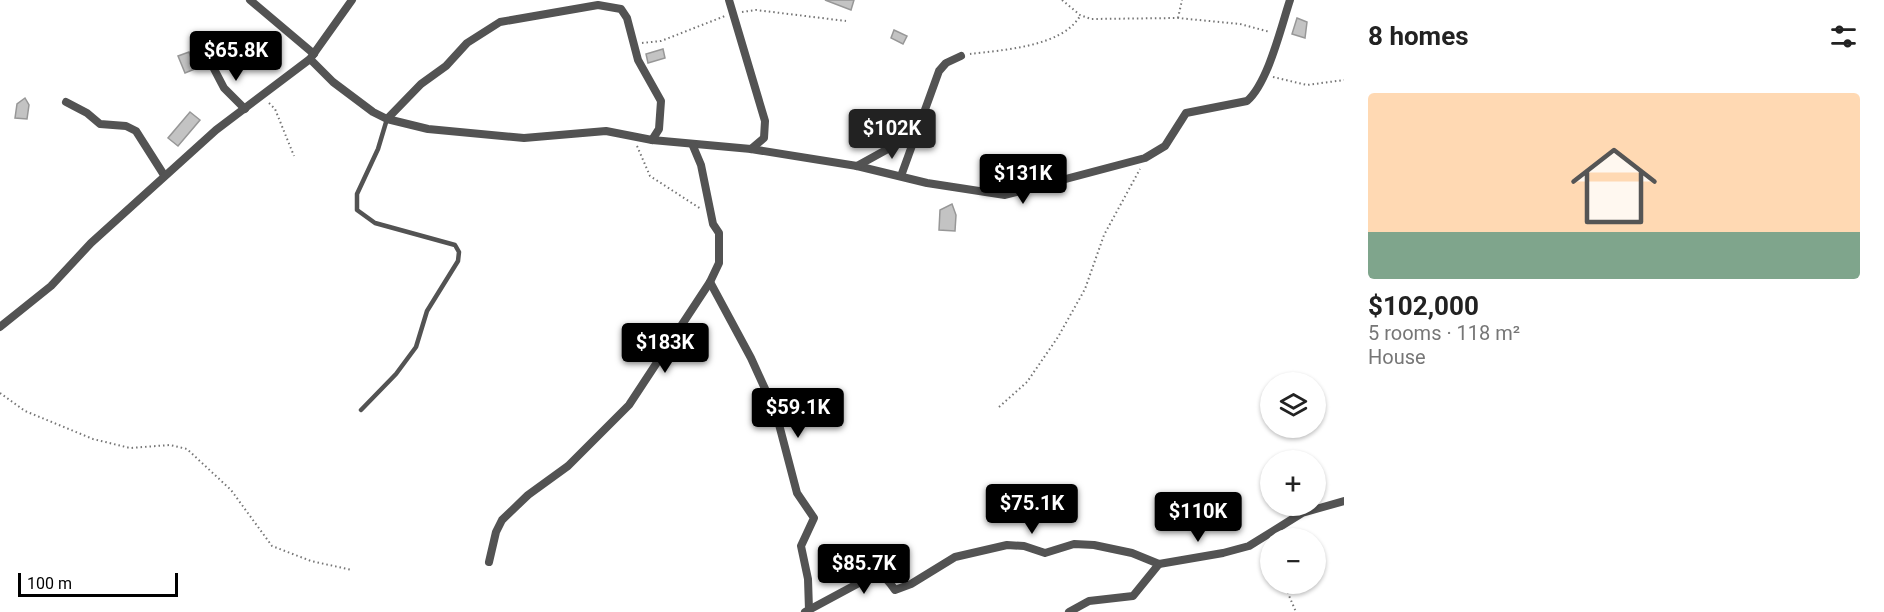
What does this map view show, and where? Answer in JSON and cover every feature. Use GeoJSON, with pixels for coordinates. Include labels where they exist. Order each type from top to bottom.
{"type":"FeatureCollection","features":[{"type":"Feature","properties":{"kind":"street"},"geometry":{"type":"LineString","coordinates":[[250,0],[312,57],[333,82],[387,119],[428,129],[524,138],[606,131],[693,146],[751,149],[857,166],[1005,195],[1145,158],[1165,146],[1186,113],[1246,101],[1252,97],[1263,75],[1290,0]]}},
{"type":"Feature","properties":{"kind":"street"},"geometry":{"type":"LineString","coordinates":[[0,327],[51,286],[91,243],[216,130],[264,96],[312,57],[352,0]]}},
{"type":"Feature","properties":{"kind":"street"},"geometry":{"type":"LineString","coordinates":[[729,0],[765,121],[764,138],[751,149]]}},
{"type":"Feature","properties":{"kind":"street"},"geometry":{"type":"LineString","coordinates":[[387,119],[421,84],[446,66],[467,43],[500,22],[521,17],[610,6],[621,9],[627,18],[636,44],[638,60],[661,100],[658,129],[652,140]]}},
{"type":"Feature","properties":{"kind":"street"},"geometry":{"type":"LineString","coordinates":[[901,176],[939,71],[946,63],[962,56]]}},
{"type":"Feature","properties":{"kind":"street"},"geometry":{"type":"LineString","coordinates":[[213,67],[224,88],[245,109]]}},
{"type":"Feature","properties":{"kind":"street"},"geometry":{"type":"LineString","coordinates":[[66,102],[87,113],[100,124],[126,126],[136,131],[164,175]]}},
{"type":"Feature","properties":{"kind":"street"},"geometry":{"type":"LineString","coordinates":[[857,166],[915,134]]}},
{"type":"Feature","properties":{"kind":"street"},"geometry":{"type":"LineString","coordinates":[[489,562],[501,520],[528,495],[568,466],[629,405],[710,282],[719,263],[719,233],[713,224],[701,165],[693,146]]}},
{"type":"Feature","properties":{"kind":"street"},"geometry":{"type":"LineString","coordinates":[[710,282],[751,358],[776,413],[797,493],[814,518],[801,546],[808,579],[807,611]]}},
{"type":"Feature","properties":{"kind":"street"},"geometry":{"type":"LineString","coordinates":[[807,611],[872,576],[879,574],[885,577],[895,590],[911,584],[955,557],[1007,545],[1024,546],[1045,553],[1074,544],[1094,545],[1132,553],[1160,564],[1223,554],[1249,546],[1302,513],[1344,501]]}},
{"type":"Feature","properties":{"kind":"street"},"geometry":{"type":"LineString","coordinates":[[1069,612],[1089,601],[1133,596],[1160,564]]}},
{"type":"Feature","properties":{"kind":"lane"},"geometry":{"type":"LineString","coordinates":[[361,410],[396,374],[417,347],[427,311],[458,261],[455,245],[375,223],[357,210],[357,194],[378,149],[387,119]]}},
{"type":"Feature","properties":{"kind":"path"},"geometry":{"type":"LineString","coordinates":[[1062,0],[1080,15],[1091,19],[1179,18],[1240,24],[1278,34]]}},
{"type":"Feature","properties":{"kind":"path"},"geometry":{"type":"LineString","coordinates":[[1179,18],[1182,0]]}},
{"type":"Feature","properties":{"kind":"path"},"geometry":{"type":"LineString","coordinates":[[636,44],[661,41],[733,13],[756,10],[846,21]]}},
{"type":"Feature","properties":{"kind":"path"},"geometry":{"type":"LineString","coordinates":[[962,56],[1009,50],[1056,36],[1074,26],[1080,15]]}},
{"type":"Feature","properties":{"kind":"path"},"geometry":{"type":"LineString","coordinates":[[1263,75],[1307,86],[1344,80]]}},
{"type":"Feature","properties":{"kind":"path"},"geometry":{"type":"LineString","coordinates":[[264,96],[275,109],[294,156]]}},
{"type":"Feature","properties":{"kind":"path"},"geometry":{"type":"LineString","coordinates":[[632,136],[650,176],[700,208],[713,224]]}},
{"type":"Feature","properties":{"kind":"path"},"geometry":{"type":"LineString","coordinates":[[999,407],[1027,382],[1058,337],[1085,289],[1104,235],[1136,181],[1145,158]]}},
{"type":"Feature","properties":{"kind":"path"},"geometry":{"type":"LineString","coordinates":[[0,393],[25,411],[93,439],[130,448],[170,445],[187,449],[231,490],[272,546],[311,561],[352,570]]}},
{"type":"Feature","properties":{"kind":"path"},"geometry":{"type":"LineString","coordinates":[[1288,594],[1296,612]]}},
{"type":"Feature","properties":{"kind":"building"},"geometry":{"type":"Polygon","coordinates":[[[825,0],[854,0],[851,10],[825,0]]]}},
{"type":"Feature","properties":{"kind":"building"},"geometry":{"type":"Polygon","coordinates":[[[1297,18],[1307,22],[1305,38],[1292,34],[1297,18]]]}},
{"type":"Feature","properties":{"kind":"building"},"geometry":{"type":"Polygon","coordinates":[[[894,30],[907,36],[903,44],[891,38],[894,30]]]}},
{"type":"Feature","properties":{"kind":"building"},"geometry":{"type":"Polygon","coordinates":[[[663,49],[665,58],[648,63],[646,54],[663,49]]]}},
{"type":"Feature","properties":{"kind":"building"},"geometry":{"type":"Polygon","coordinates":[[[189,52],[191,58],[199,56],[202,66],[185,73],[178,56],[189,52]]]}},
{"type":"Feature","properties":{"kind":"building"},"geometry":{"type":"Polygon","coordinates":[[[25,98],[29,105],[27,119],[15,118],[17,104],[25,98]]]}},
{"type":"Feature","properties":{"kind":"building"},"geometry":{"type":"Polygon","coordinates":[[[190,112],[200,120],[178,146],[168,138],[190,112]]]}},
{"type":"Feature","properties":{"kind":"building"},"geometry":{"type":"Polygon","coordinates":[[[952,204],[956,215],[955,231],[939,230],[940,210],[952,204]]]}}]}
